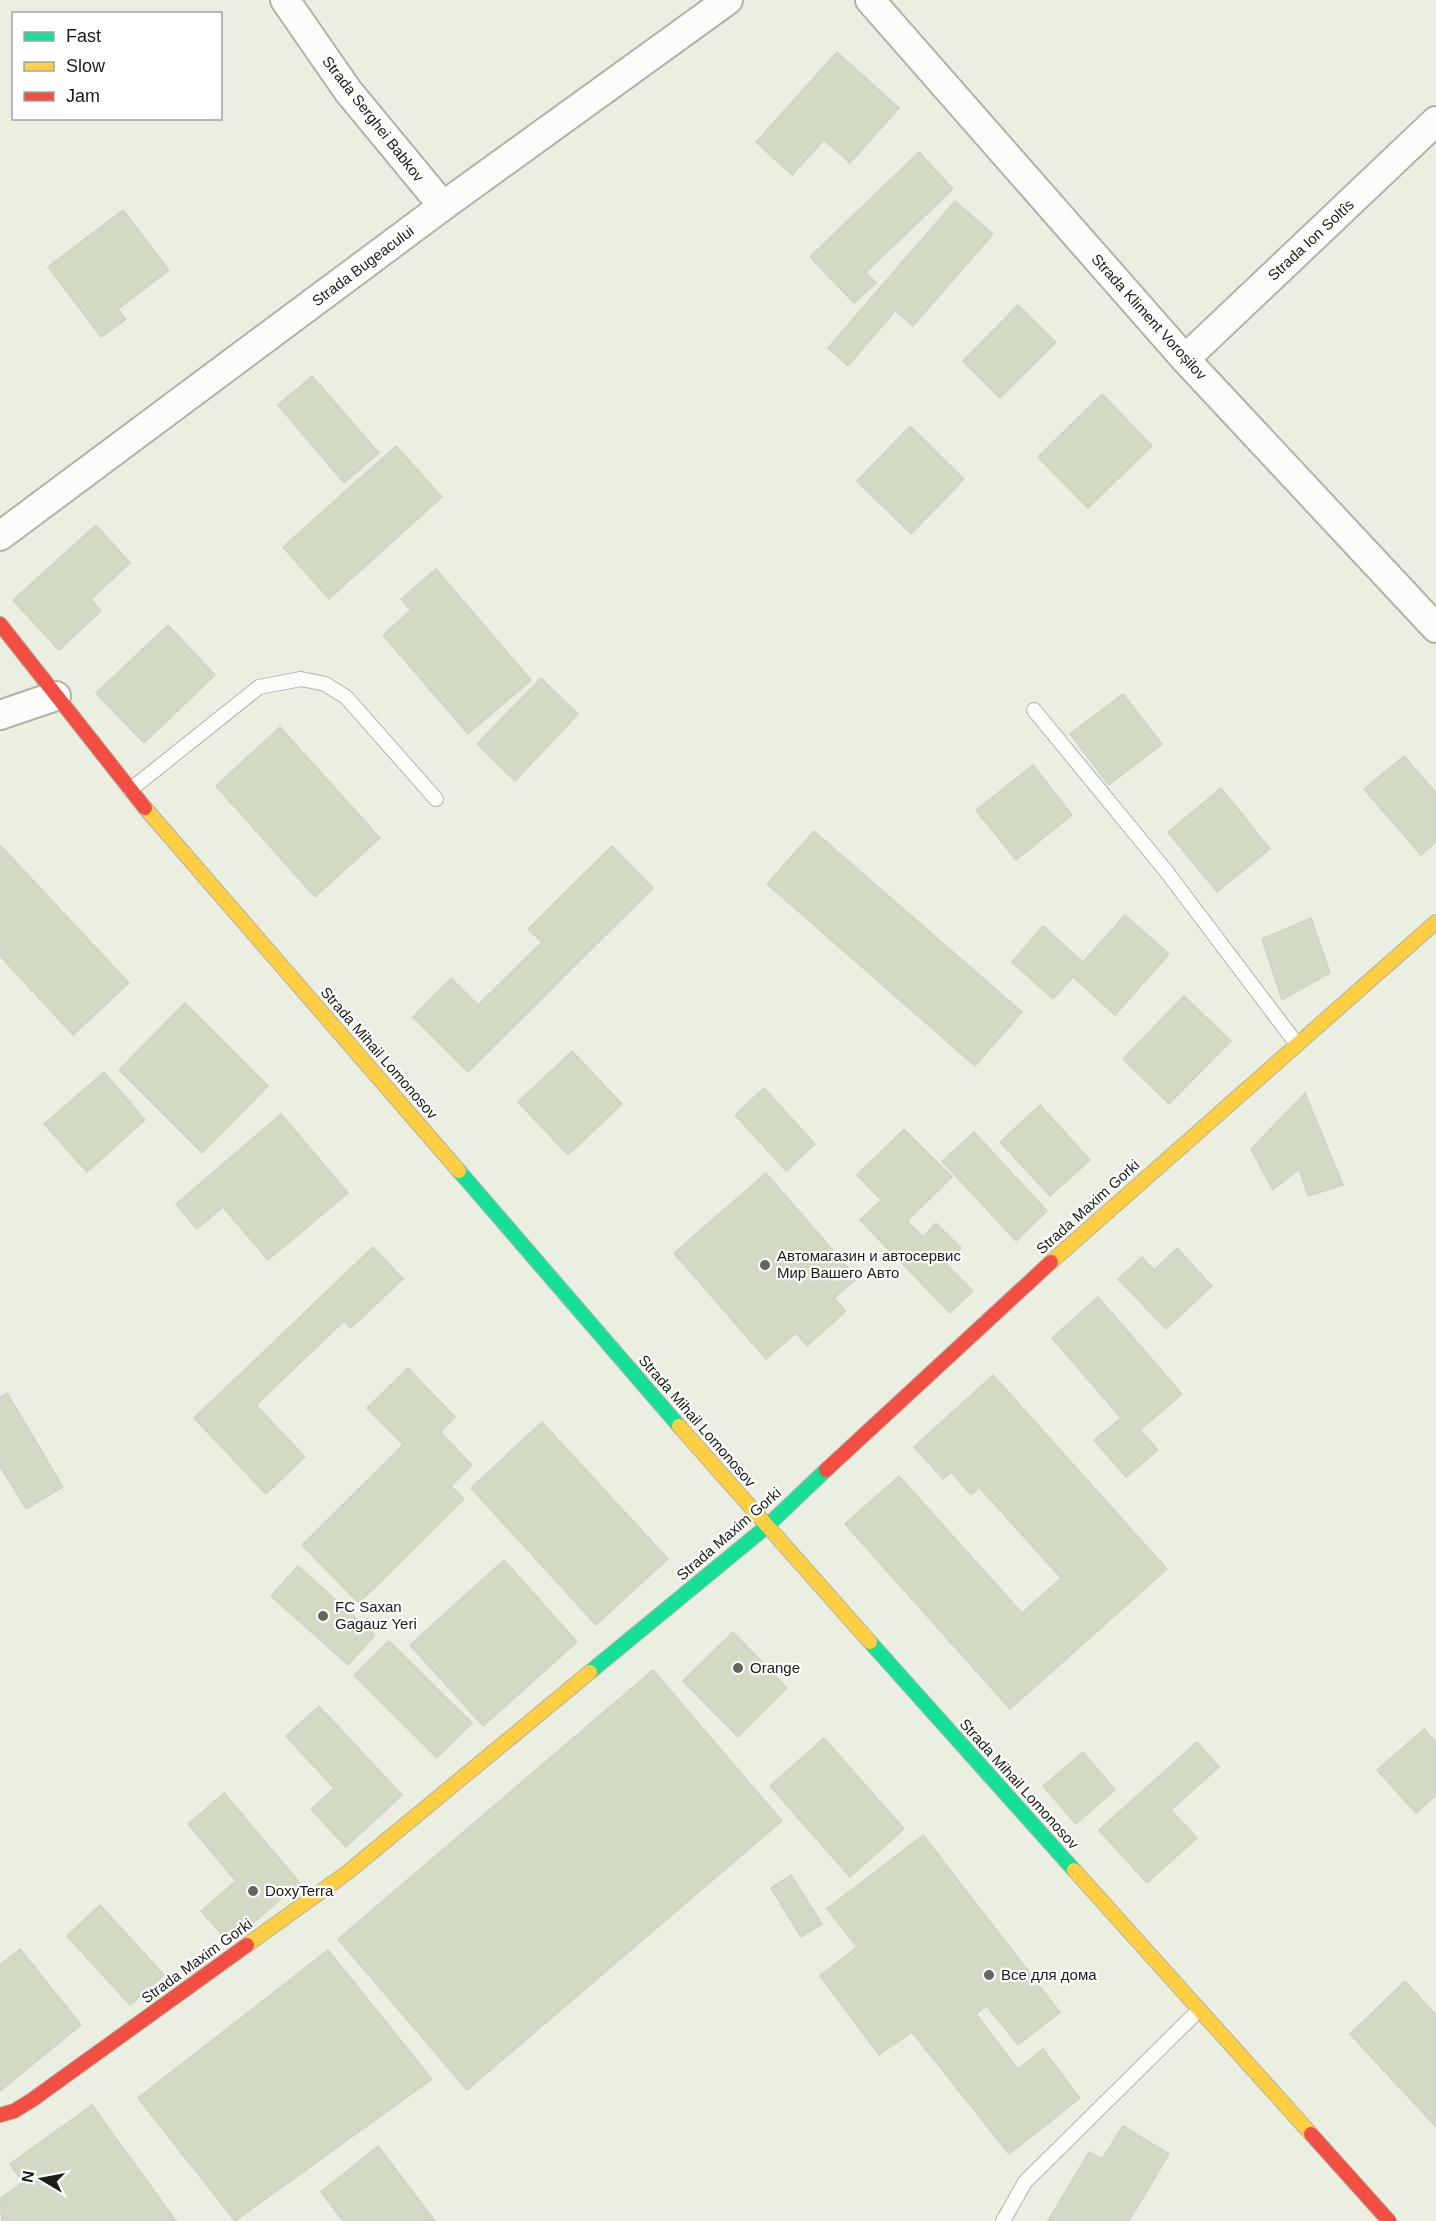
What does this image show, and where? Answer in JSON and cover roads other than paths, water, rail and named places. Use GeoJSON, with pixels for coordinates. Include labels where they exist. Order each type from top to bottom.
{"type":"FeatureCollection","features":[{"type":"Feature","properties":{"kind":"street","name":"Strada Serghei Babkov"},"geometry":{"type":"LineString","coordinates":[[285,0],[348,91],[443,206]]}},
{"type":"Feature","properties":{"kind":"street","name":"Strada Bugeacului"},"geometry":{"type":"LineString","coordinates":[[0,536],[443,206],[728,0]]}},
{"type":"Feature","properties":{"kind":"street","name":"Strada Kliment Voroșilov"},"geometry":{"type":"LineString","coordinates":[[870,0],[1185,359],[1436,628]]}},
{"type":"Feature","properties":{"kind":"street","name":"Strada Ion Soltîs"},"geometry":{"type":"LineString","coordinates":[[1185,359],[1436,122]]}},
{"type":"Feature","properties":{"kind":"street","name":"Strada Mihail Lomonosov"},"geometry":{"type":"LineString","coordinates":[[0,624],[130,790],[766,1527],[1389,2221]]}},
{"type":"Feature","properties":{"kind":"street"},"geometry":{"type":"LineString","coordinates":[[0,715],[56,696]]}},
{"type":"Feature","properties":{"kind":"street","name":"Strada Maxim Gorki"},"geometry":{"type":"LineString","coordinates":[[0,2115],[14,2111],[32,2100],[348,1872],[766,1527],[999,1308],[1296,1043],[1436,922]]}},
{"type":"Feature","properties":{"kind":"lane"},"geometry":{"type":"LineString","coordinates":[[130,790],[259,687],[301,679],[325,684],[346,697],[436,799]]}},
{"type":"Feature","properties":{"kind":"lane"},"geometry":{"type":"LineString","coordinates":[[1034,710],[1166,871],[1296,1043]]}},
{"type":"Feature","properties":{"kind":"lane"},"geometry":{"type":"LineString","coordinates":[[1004,2221],[1024,2182],[1199,2010]]}},
{"type":"Feature","properties":{"kind":"place","name":"Автомагазин и автосервис Мир Вашего Авто"},"geometry":{"type":"Point","coordinates":[765,1265]}},
{"type":"Feature","properties":{"kind":"place","name":"FC Saxan Gagauz Yeri"},"geometry":{"type":"Point","coordinates":[323,1616]}},
{"type":"Feature","properties":{"kind":"place","name":"Orange"},"geometry":{"type":"Point","coordinates":[738,1668]}},
{"type":"Feature","properties":{"kind":"place","name":"DoxyTerra"},"geometry":{"type":"Point","coordinates":[253,1891]}},
{"type":"Feature","properties":{"kind":"place","name":"Все для дома"},"geometry":{"type":"Point","coordinates":[989,1975]}}]}
